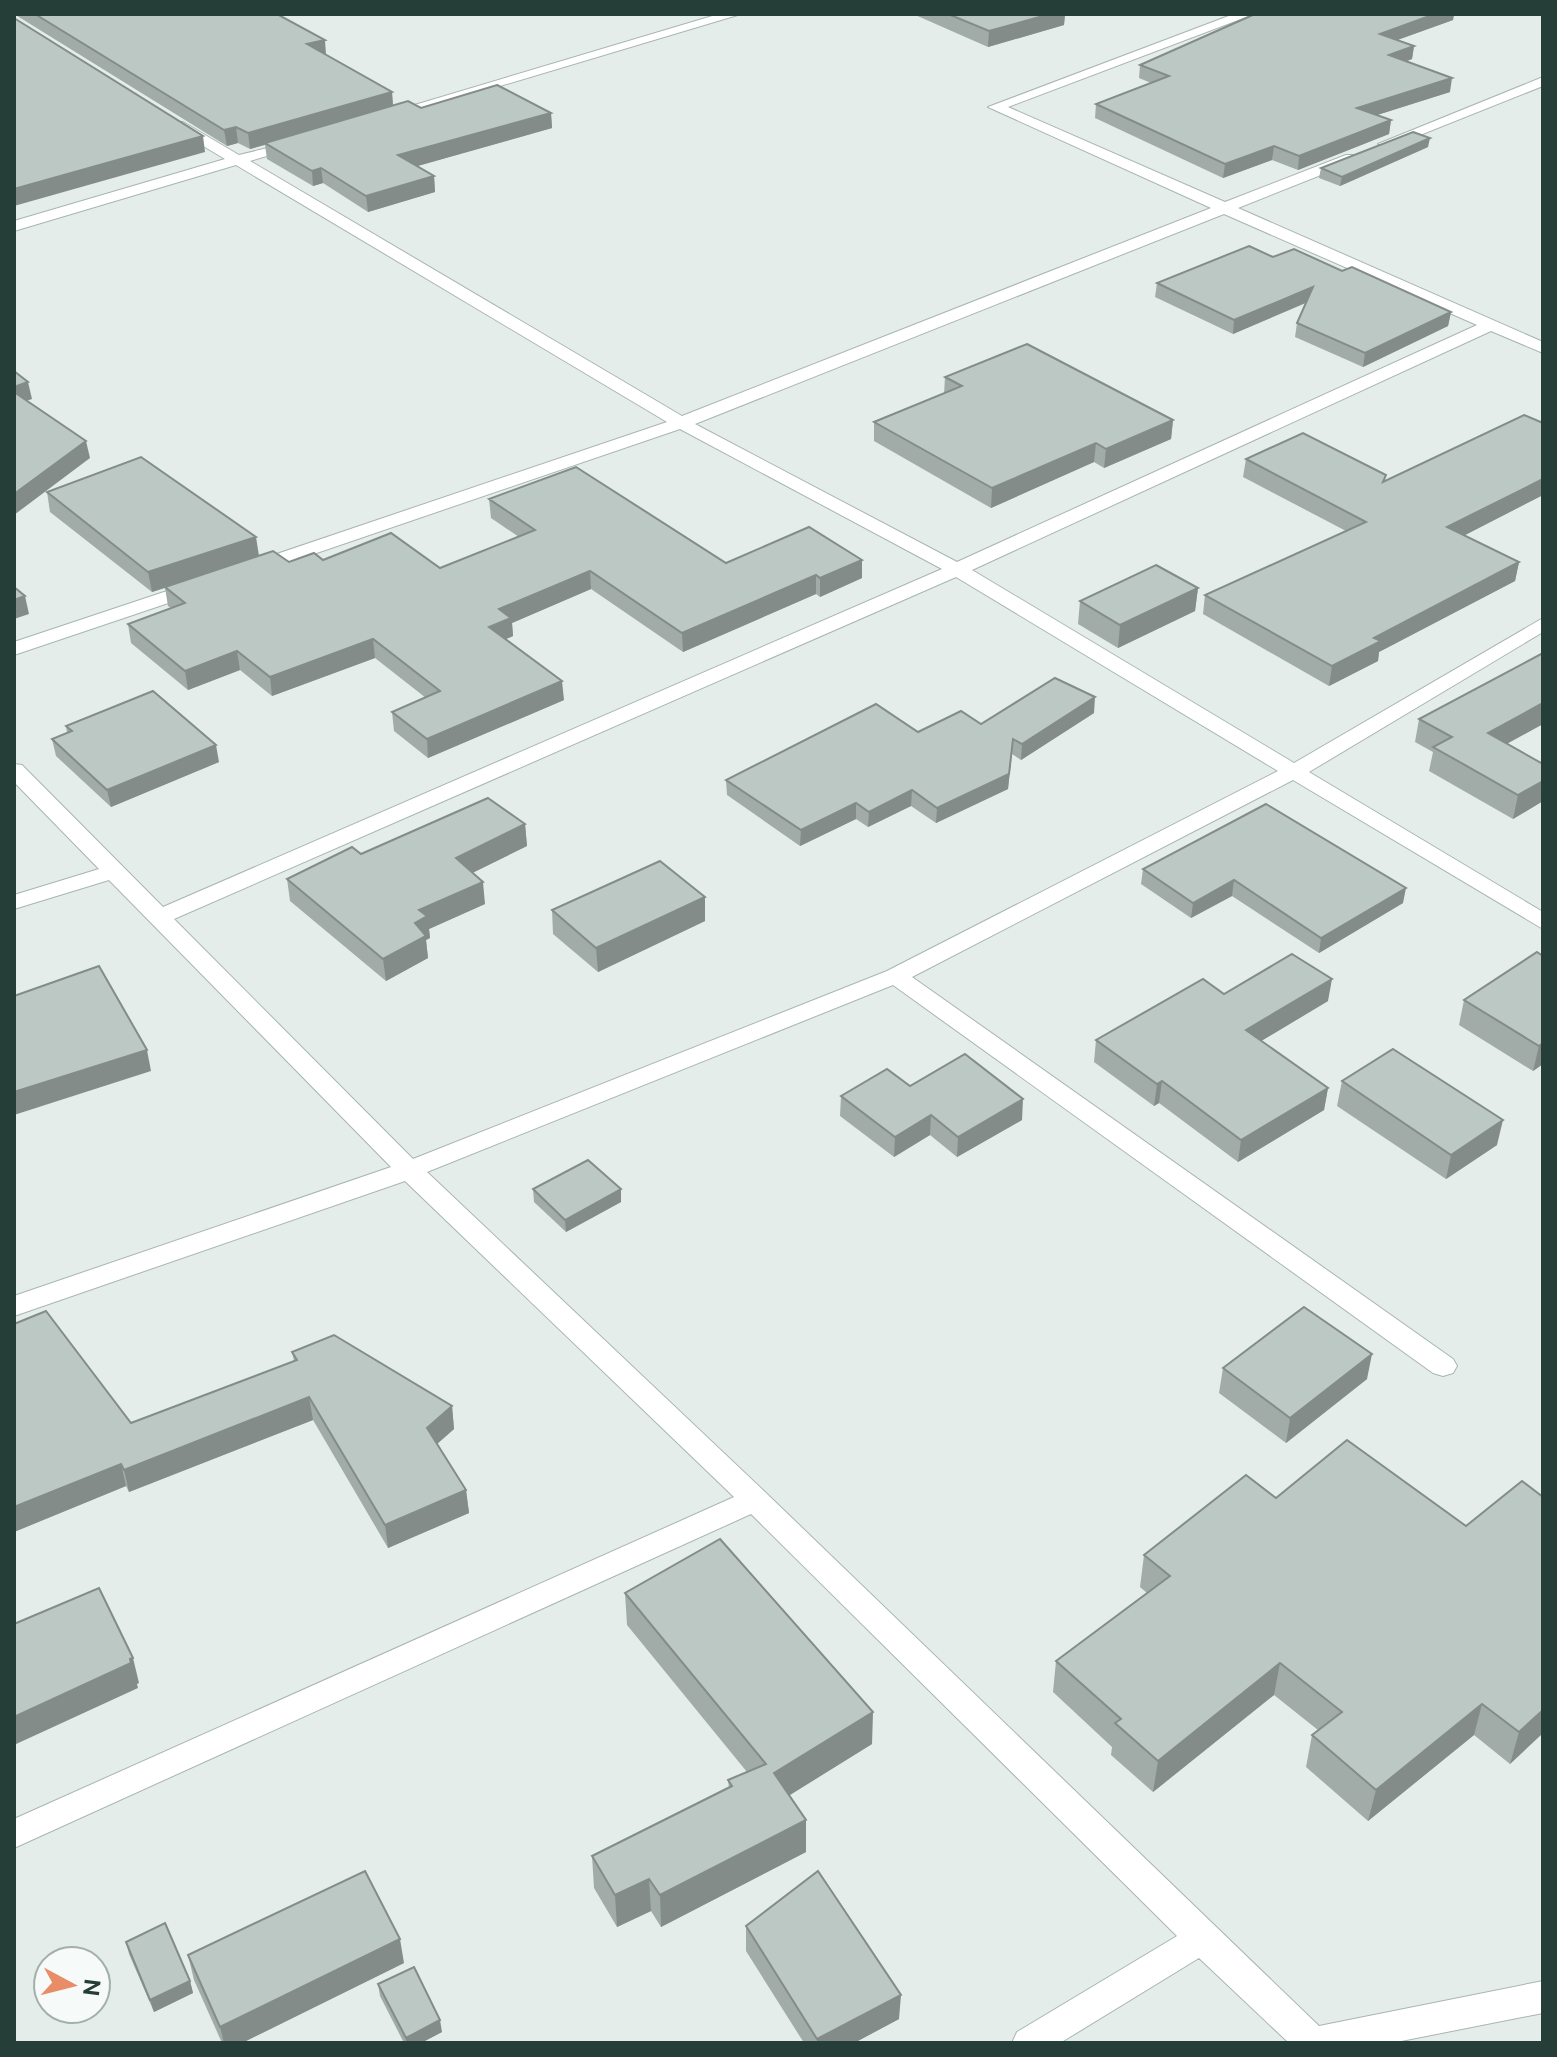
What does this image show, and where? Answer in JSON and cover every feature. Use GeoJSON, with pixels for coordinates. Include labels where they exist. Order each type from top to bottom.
{"type":"FeatureCollection","features":[{"type":"Feature","properties":{"kind":"street"},"geometry":{"type":"LineString","coordinates":[[370,120],[734,14]]}},
{"type":"Feature","properties":{"kind":"street"},"geometry":{"type":"LineString","coordinates":[[1247,14],[995,107],[1543,348]]}},
{"type":"Feature","properties":{"kind":"street"},"geometry":{"type":"LineString","coordinates":[[14,649],[681,423],[1543,81]]}},
{"type":"Feature","properties":{"kind":"street"},"geometry":{"type":"LineString","coordinates":[[157,112],[681,423],[957,569],[1543,922]]}},
{"type":"Feature","properties":{"kind":"street"},"geometry":{"type":"LineString","coordinates":[[14,226],[310,138]]}},
{"type":"Feature","properties":{"kind":"street"},"geometry":{"type":"LineString","coordinates":[[160,917],[957,569],[1491,325]]}},
{"type":"Feature","properties":{"kind":"street"},"geometry":{"type":"LineString","coordinates":[[14,1306],[409,1170],[895,976],[1295,771],[1543,624]]}},
{"type":"Feature","properties":{"kind":"street"},"geometry":{"type":"LineString","coordinates":[[14,770],[409,1170],[755,1500],[1312,2043],[1543,1997]]}},
{"type":"Feature","properties":{"kind":"street"},"geometry":{"type":"LineString","coordinates":[[14,902],[114,871]]}},
{"type":"Feature","properties":{"kind":"street"},"geometry":{"type":"LineString","coordinates":[[895,976],[1443,1366]]}},
{"type":"Feature","properties":{"kind":"street"},"geometry":{"type":"LineString","coordinates":[[14,1834],[755,1500]]}},
{"type":"Feature","properties":{"kind":"street"},"geometry":{"type":"LineString","coordinates":[[1029,2043],[1202,1939]]}},
{"type":"Feature","properties":{"kind":"building"},"geometry":{"type":"Polygon","coordinates":[[[35,14],[277,14],[325,40],[307,44],[392,92],[248,133],[236,127],[224,130],[35,14]]]}},
{"type":"Feature","properties":{"kind":"building"},"geometry":{"type":"Polygon","coordinates":[[[948,14],[1050,14],[989,31],[948,14]]]}},
{"type":"Feature","properties":{"kind":"building"},"geometry":{"type":"Polygon","coordinates":[[[1255,14],[1435,14],[1380,34],[1414,46],[1389,55],[1452,78],[1357,108],[1391,120],[1299,156],[1274,146],[1225,164],[1096,104],[1169,76],[1140,65],[1255,14]]]}},
{"type":"Feature","properties":{"kind":"building"},"geometry":{"type":"Polygon","coordinates":[[[14,18],[203,136],[14,189],[14,18]]]}},
{"type":"Feature","properties":{"kind":"building"},"geometry":{"type":"Polygon","coordinates":[[[497,85],[551,113],[398,155],[434,176],[366,196],[321,168],[312,171],[265,143],[408,101],[421,108],[497,85]]]}},
{"type":"Feature","properties":{"kind":"building"},"geometry":{"type":"Polygon","coordinates":[[[1413,132],[1430,138],[1342,177],[1321,168],[1413,132]]]}},
{"type":"Feature","properties":{"kind":"building"},"geometry":{"type":"Polygon","coordinates":[[[1249,246],[1273,257],[1294,249],[1342,271],[1352,267],[1451,312],[1365,353],[1297,323],[1313,287],[1234,320],[1157,283],[1249,246]]]}},
{"type":"Feature","properties":{"kind":"building"},"geometry":{"type":"Polygon","coordinates":[[[1027,344],[1173,420],[1106,449],[1096,443],[992,488],[874,422],[962,386],[945,377],[1027,344]]]}},
{"type":"Feature","properties":{"kind":"building"},"geometry":{"type":"Polygon","coordinates":[[[14,371],[28,382],[14,387],[14,371]]]}},
{"type":"Feature","properties":{"kind":"building"},"geometry":{"type":"Polygon","coordinates":[[[14,392],[86,441],[14,494],[14,392]]]}},
{"type":"Feature","properties":{"kind":"building"},"geometry":{"type":"Polygon","coordinates":[[[1524,415],[1543,423],[1543,479],[1447,527],[1519,562],[1374,638],[1381,641],[1332,666],[1205,595],[1366,522],[1246,459],[1303,433],[1386,475],[1383,482],[1524,415]]]}},
{"type":"Feature","properties":{"kind":"building"},"geometry":{"type":"Polygon","coordinates":[[[141,457],[256,537],[148,572],[47,492],[141,457]]]}},
{"type":"Feature","properties":{"kind":"building"},"geometry":{"type":"Polygon","coordinates":[[[576,467],[726,563],[809,527],[862,560],[820,578],[816,575],[682,633],[590,571],[499,609],[511,618],[489,627],[562,681],[427,739],[392,712],[440,691],[373,639],[270,677],[237,651],[185,671],[128,624],[185,603],[165,587],[273,551],[289,562],[314,553],[323,560],[391,533],[440,568],[535,530],[489,499],[576,467]]]}},
{"type":"Feature","properties":{"kind":"building"},"geometry":{"type":"Polygon","coordinates":[[[1156,565],[1198,588],[1120,625],[1080,601],[1156,565]]]}},
{"type":"Feature","properties":{"kind":"building"},"geometry":{"type":"Polygon","coordinates":[[[14,587],[25,596],[14,600],[14,587]]]}},
{"type":"Feature","properties":{"kind":"building"},"geometry":{"type":"Polygon","coordinates":[[[1543,653],[1543,703],[1488,733],[1543,764],[1543,781],[1518,795],[1433,747],[1452,737],[1419,719],[1543,653]]]}},
{"type":"Feature","properties":{"kind":"building"},"geometry":{"type":"Polygon","coordinates":[[[1055,678],[1095,697],[1022,744],[1013,739],[1009,774],[937,808],[912,790],[869,812],[856,803],[801,830],[726,780],[876,704],[918,732],[961,711],[981,724],[1055,678]]]}},
{"type":"Feature","properties":{"kind":"building"},"geometry":{"type":"Polygon","coordinates":[[[153,691],[216,745],[107,790],[52,739],[72,731],[66,726],[153,691]]]}},
{"type":"Feature","properties":{"kind":"building"},"geometry":{"type":"Polygon","coordinates":[[[488,798],[525,824],[456,858],[483,882],[419,910],[427,916],[415,923],[426,936],[383,959],[287,879],[352,847],[361,854],[488,798]]]}},
{"type":"Feature","properties":{"kind":"building"},"geometry":{"type":"Polygon","coordinates":[[[1266,804],[1406,888],[1321,938],[1234,880],[1193,903],[1143,869],[1266,804]]]}},
{"type":"Feature","properties":{"kind":"building"},"geometry":{"type":"Polygon","coordinates":[[[660,861],[705,897],[596,948],[552,910],[660,861]]]}},
{"type":"Feature","properties":{"kind":"building"},"geometry":{"type":"Polygon","coordinates":[[[1537,952],[1543,956],[1543,1043],[1539,1046],[1464,1000],[1537,952]]]}},
{"type":"Feature","properties":{"kind":"building"},"geometry":{"type":"Polygon","coordinates":[[[1292,954],[1332,979],[1246,1030],[1328,1088],[1241,1140],[1162,1081],[1157,1084],[1096,1040],[1203,979],[1224,994],[1292,954]]]}},
{"type":"Feature","properties":{"kind":"building"},"geometry":{"type":"Polygon","coordinates":[[[99,966],[147,1050],[14,1092],[14,996],[99,966]]]}},
{"type":"Feature","properties":{"kind":"building"},"geometry":{"type":"Polygon","coordinates":[[[1393,1049],[1503,1120],[1451,1155],[1342,1081],[1393,1049]]]}},
{"type":"Feature","properties":{"kind":"building"},"geometry":{"type":"Polygon","coordinates":[[[965,1054],[1023,1099],[958,1137],[931,1115],[895,1137],[841,1096],[887,1069],[910,1086],[965,1054]]]}},
{"type":"Feature","properties":{"kind":"building"},"geometry":{"type":"Polygon","coordinates":[[[588,1160],[621,1189],[565,1220],[533,1189],[588,1160]]]}},
{"type":"Feature","properties":{"kind":"building"},"geometry":{"type":"Polygon","coordinates":[[[1304,1307],[1372,1354],[1290,1418],[1223,1368],[1304,1307]]]}},
{"type":"Feature","properties":{"kind":"building"},"geometry":{"type":"Polygon","coordinates":[[[46,1311],[131,1423],[297,1360],[292,1352],[334,1335],[452,1406],[427,1428],[466,1490],[385,1525],[309,1397],[124,1470],[121,1464],[14,1507],[14,1324],[46,1311]]]}},
{"type":"Feature","properties":{"kind":"building"},"geometry":{"type":"Polygon","coordinates":[[[1347,1440],[1466,1526],[1522,1481],[1543,1497],[1543,1710],[1519,1732],[1482,1704],[1376,1790],[1312,1735],[1342,1712],[1280,1663],[1158,1761],[1115,1723],[1121,1719],[1056,1661],[1170,1576],[1144,1555],[1246,1475],[1276,1498],[1347,1440]]]}},
{"type":"Feature","properties":{"kind":"building"},"geometry":{"type":"Polygon","coordinates":[[[720,1539],[873,1712],[774,1773],[806,1820],[660,1895],[649,1879],[615,1895],[592,1856],[732,1786],[728,1780],[766,1764],[625,1593],[720,1539]]]}},
{"type":"Feature","properties":{"kind":"building"},"geometry":{"type":"Polygon","coordinates":[[[99,1588],[133,1658],[130,1659],[131,1663],[14,1717],[14,1624],[99,1588]]]}},
{"type":"Feature","properties":{"kind":"building"},"geometry":{"type":"Polygon","coordinates":[[[365,1871],[400,1939],[220,2027],[188,1955],[365,1871]]]}},
{"type":"Feature","properties":{"kind":"building"},"geometry":{"type":"Polygon","coordinates":[[[818,1871],[901,1995],[817,2039],[746,1926],[818,1871]]]}},
{"type":"Feature","properties":{"kind":"building"},"geometry":{"type":"Polygon","coordinates":[[[165,1923],[190,1981],[150,2000],[126,1942],[165,1923]]]}},
{"type":"Feature","properties":{"kind":"building"},"geometry":{"type":"Polygon","coordinates":[[[414,1967],[440,2020],[406,2038],[378,1984],[414,1967]]]}}]}
